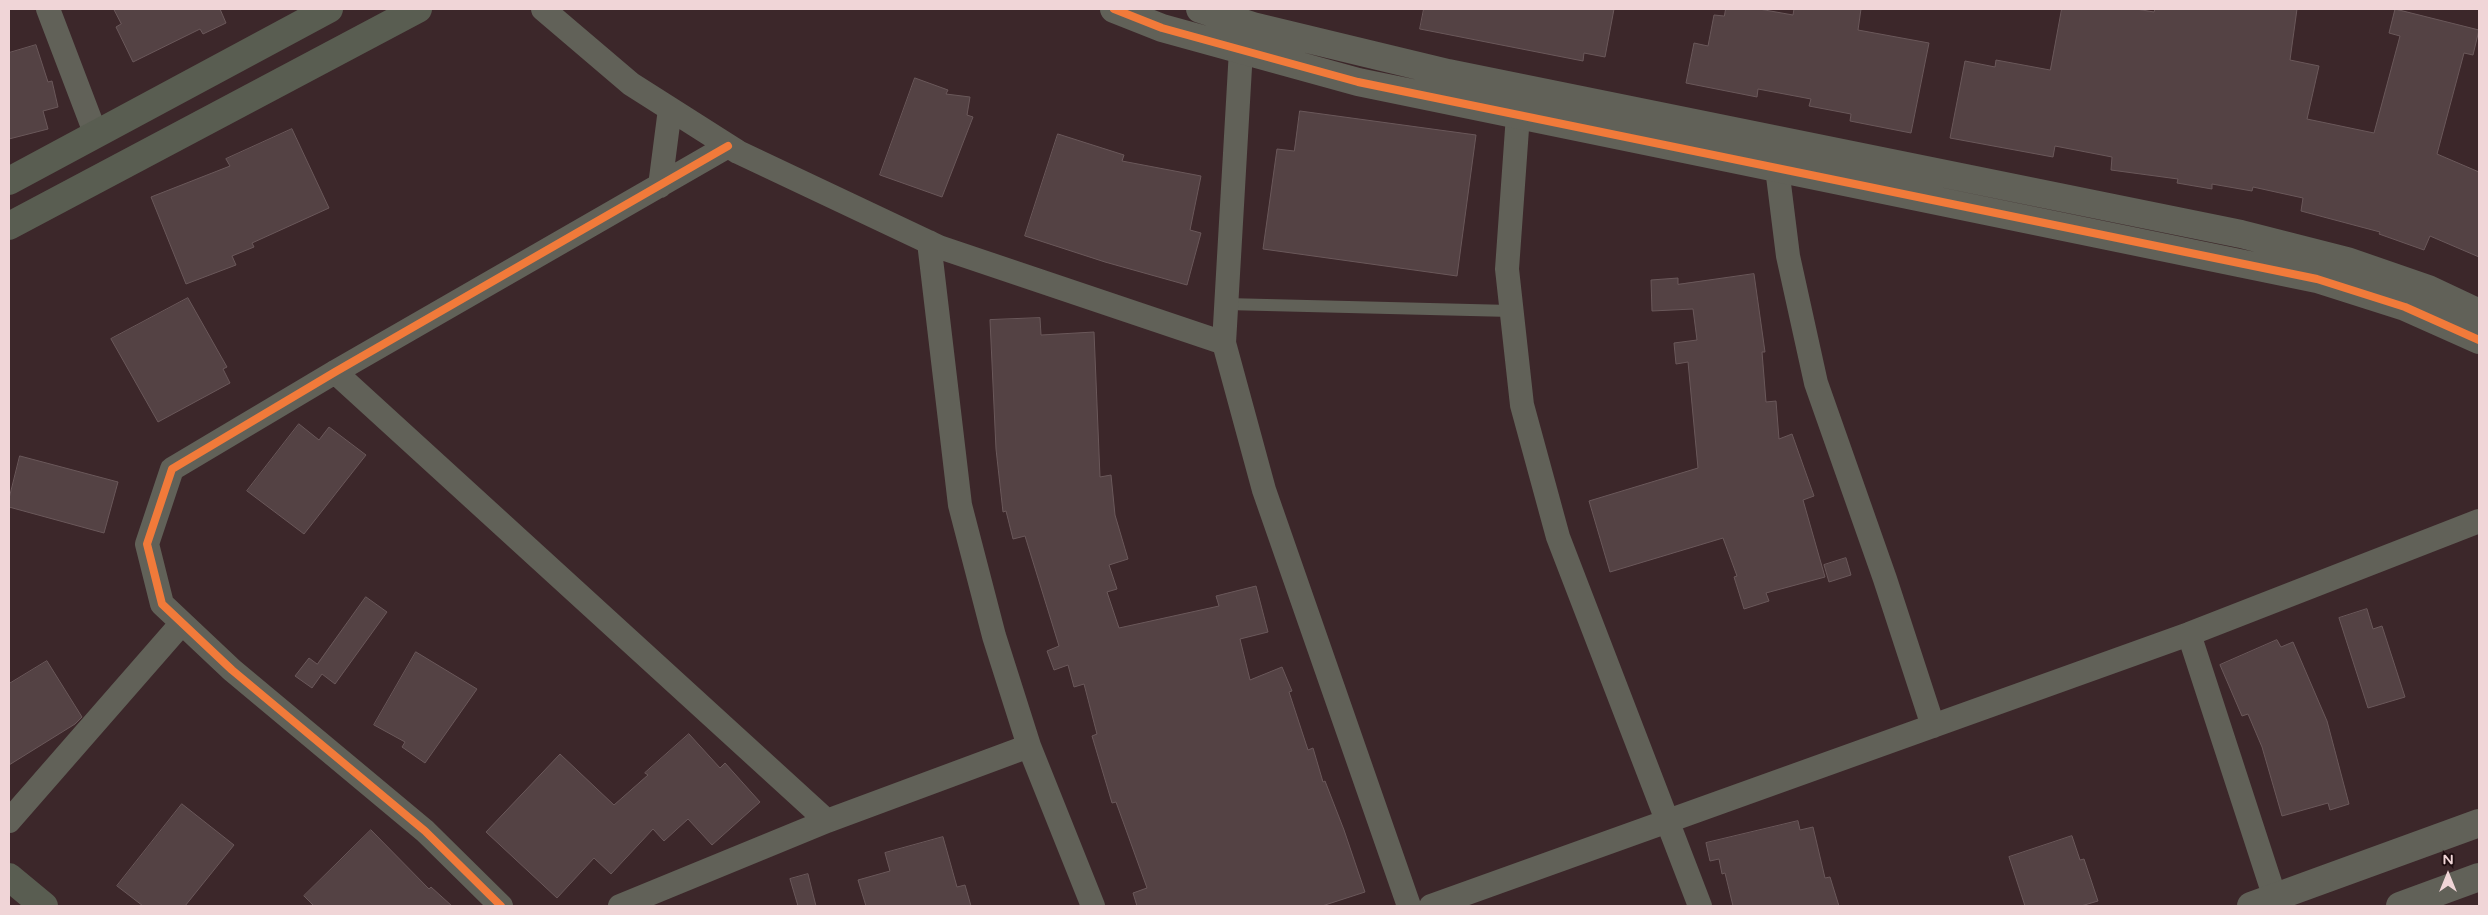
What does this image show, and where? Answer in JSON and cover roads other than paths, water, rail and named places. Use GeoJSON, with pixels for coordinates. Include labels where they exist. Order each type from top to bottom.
{"type":"FeatureCollection","features":[{"type":"Feature","properties":{"kind":"main road"},"geometry":{"type":"LineString","coordinates":[[9,181],[329,9]]}},
{"type":"Feature","properties":{"kind":"main road"},"geometry":{"type":"LineString","coordinates":[[11,225],[418,9]]}},
{"type":"Feature","properties":{"kind":"main road"},"geometry":{"type":"LineString","coordinates":[[9,877],[44,906]]}},
{"type":"Feature","properties":{"kind":"street"},"geometry":{"type":"LineString","coordinates":[[48,9],[96,134]]}},
{"type":"Feature","properties":{"kind":"street"},"geometry":{"type":"LineString","coordinates":[[543,9],[631,84],[728,146],[928,242],[1224,343]]}},
{"type":"Feature","properties":{"kind":"street"},"geometry":{"type":"LineString","coordinates":[[1114,9],[1162,28],[1358,82],[2317,279],[2406,307],[2479,340]]}},
{"type":"Feature","properties":{"kind":"street"},"geometry":{"type":"LineString","coordinates":[[1200,9],[1253,26],[1448,73],[2251,236],[2347,261],[2428,289],[2479,313]]}},
{"type":"Feature","properties":{"kind":"street"},"geometry":{"type":"LineString","coordinates":[[1241,50],[1224,343],[1264,490],[1410,906]]}},
{"type":"Feature","properties":{"kind":"street"},"geometry":{"type":"LineString","coordinates":[[660,186],[670,109]]}},
{"type":"Feature","properties":{"kind":"street"},"geometry":{"type":"LineString","coordinates":[[1518,115],[1507,269],[1522,405],[1558,537],[1669,821],[1700,906]]}},
{"type":"Feature","properties":{"kind":"street"},"geometry":{"type":"LineString","coordinates":[[1783,140],[1777,168],[1788,256],[1816,383],[1885,579],[1933,726]]}},
{"type":"Feature","properties":{"kind":"street"},"geometry":{"type":"LineString","coordinates":[[501,906],[425,831],[232,670],[162,604],[147,544],[172,470],[335,372],[728,146]]}},
{"type":"Feature","properties":{"kind":"street"},"geometry":{"type":"LineString","coordinates":[[928,242],[960,505],[994,636],[1029,746],[1093,906]]}},
{"type":"Feature","properties":{"kind":"street"},"geometry":{"type":"LineString","coordinates":[[335,372],[827,821]]}},
{"type":"Feature","properties":{"kind":"street"},"geometry":{"type":"LineString","coordinates":[[1431,906],[2190,634],[2479,520]]}},
{"type":"Feature","properties":{"kind":"street"},"geometry":{"type":"LineString","coordinates":[[9,821],[182,623]]}},
{"type":"Feature","properties":{"kind":"street"},"geometry":{"type":"LineString","coordinates":[[2190,634],[2263,902],[2479,823]]}},
{"type":"Feature","properties":{"kind":"street"},"geometry":{"type":"LineString","coordinates":[[620,906],[827,821],[1029,746]]}},
{"type":"Feature","properties":{"kind":"street"},"geometry":{"type":"LineString","coordinates":[[2400,906],[2479,877]]}},
{"type":"Feature","properties":{"kind":"lane"},"geometry":{"type":"LineString","coordinates":[[1226,304],[1511,311]]}}]}
